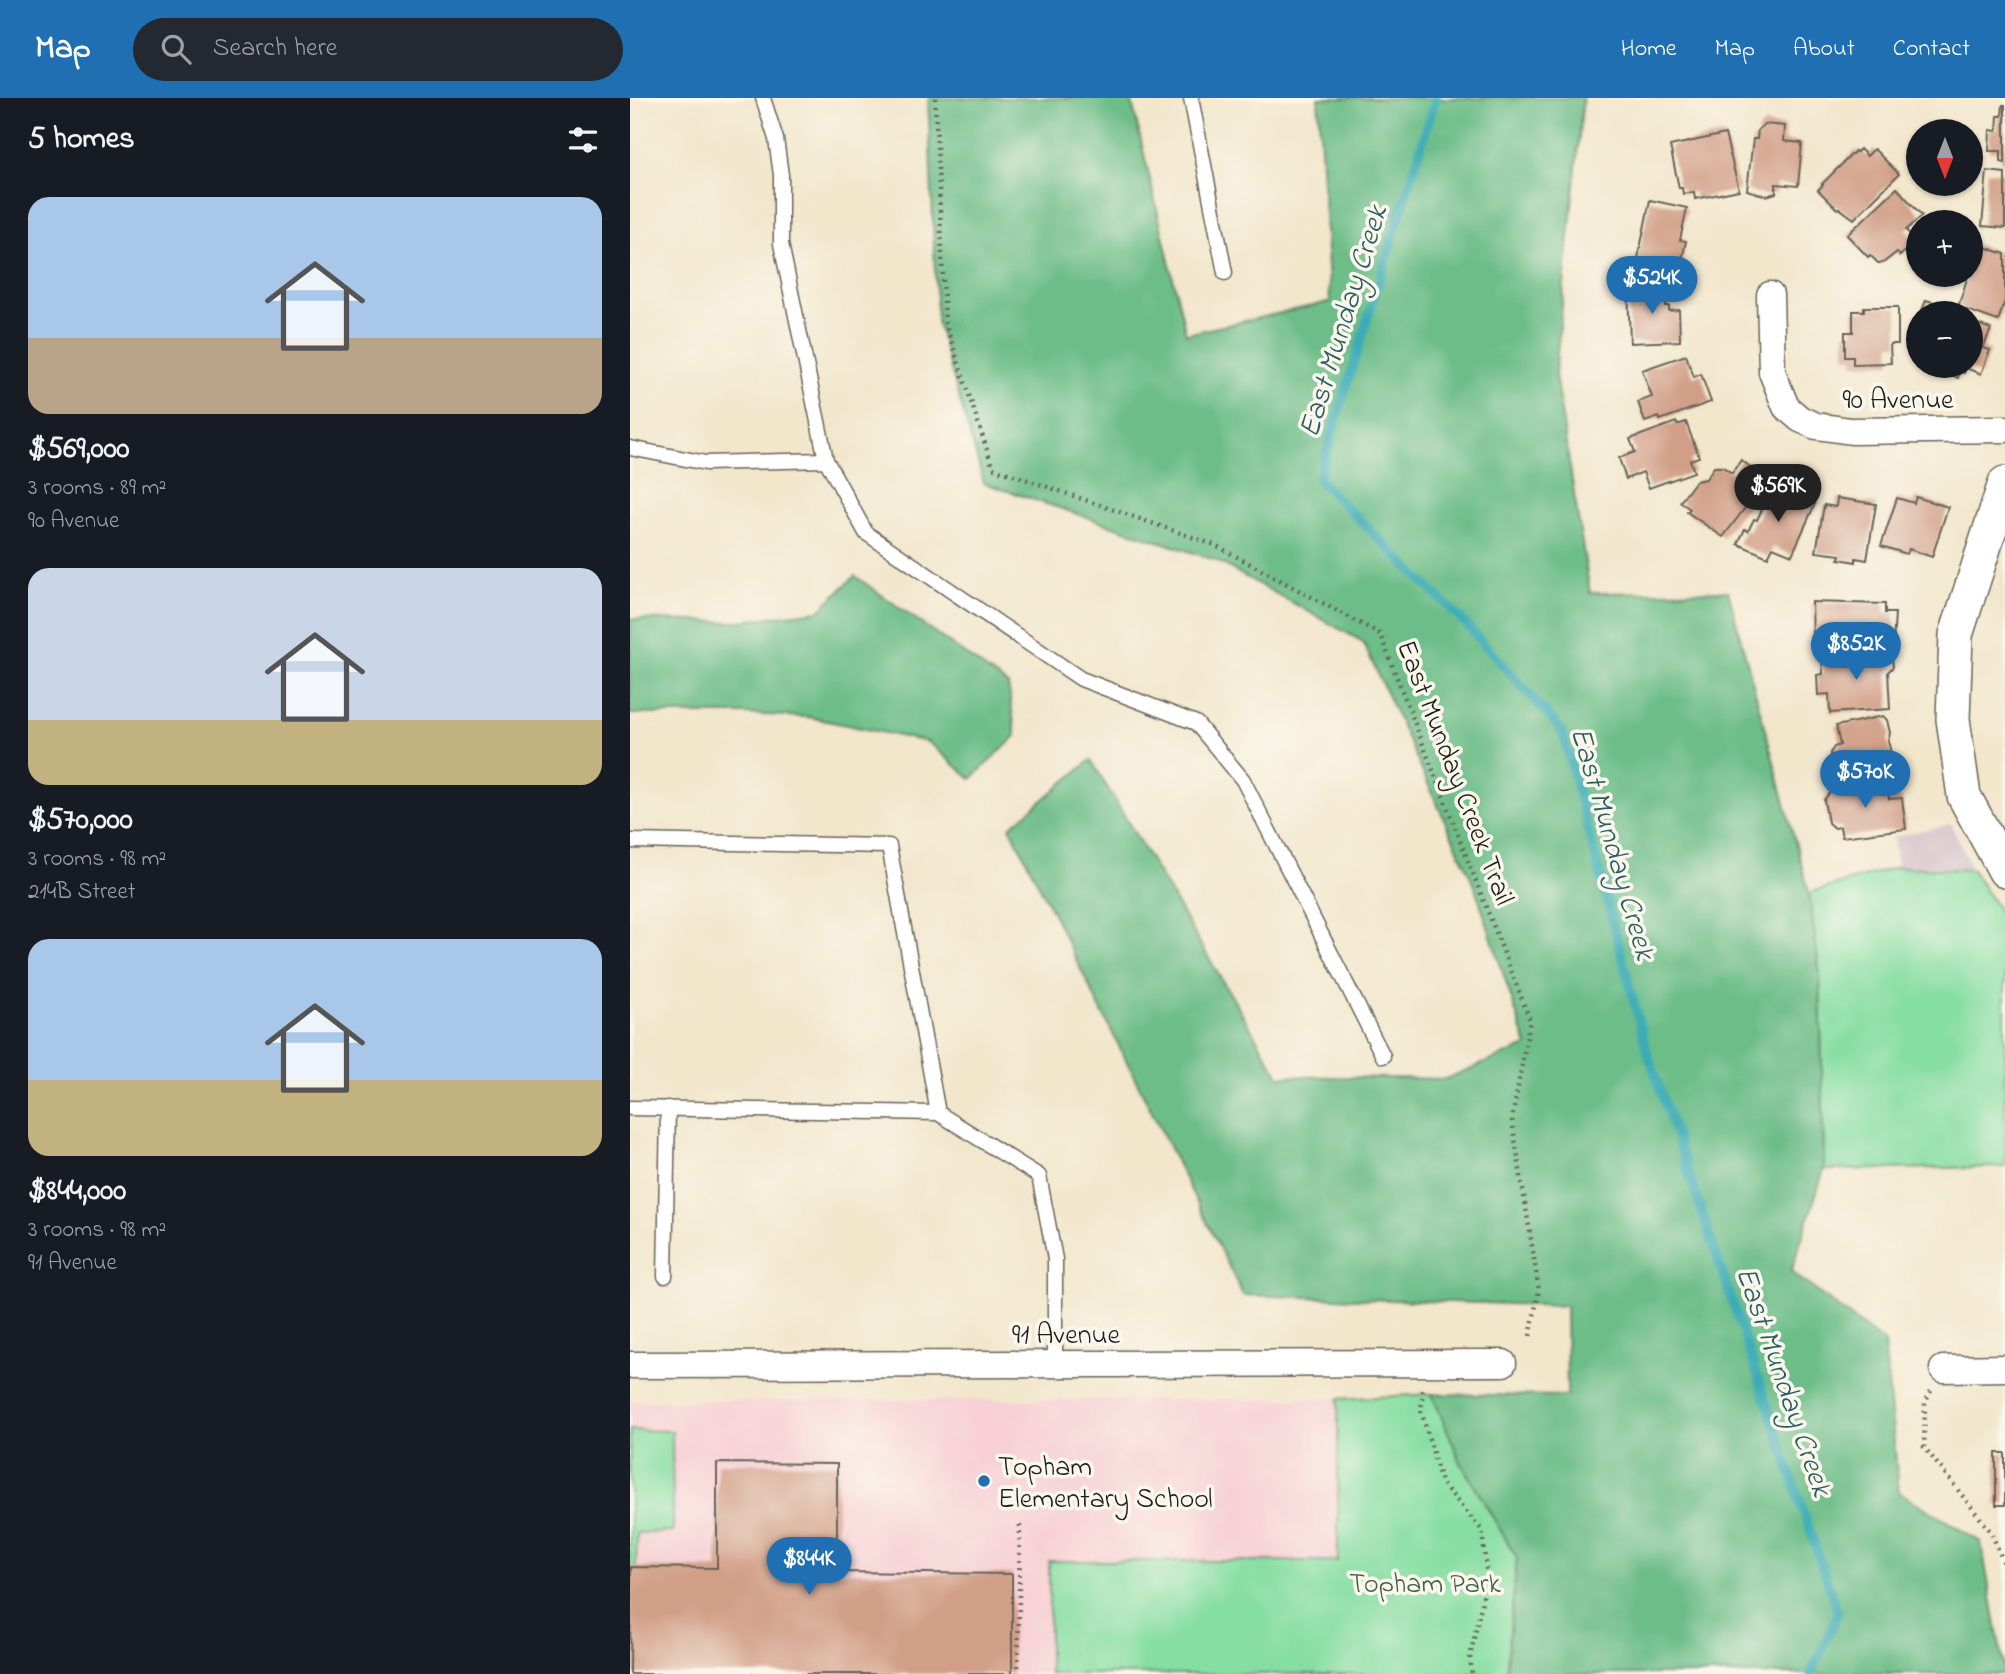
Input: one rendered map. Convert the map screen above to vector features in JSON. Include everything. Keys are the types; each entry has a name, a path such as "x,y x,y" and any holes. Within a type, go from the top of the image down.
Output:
{"street":[{"name":"90 Avenue","path":"1770,295 1772,372 1786,407 1800,419 1816,426 1842,430 2005,429"},
{"path":"2005,483 1956,635 1952,719 1964,796 2005,871"},
{"name":"91 Avenue","path":"630,1365 1503,1363"},
{"path":"1942,1368 2005,1368"}],"lane":[{"path":"763,98 776,139 781,175 781,244 826,460 866,533 1081,679 1196,723 1242,780 1383,1056"},
{"path":"1191,98 1225,274"},
{"path":"630,448 706,463 826,460"},
{"path":"630,841 889,846 938,1113"},
{"path":"630,1108 938,1113 1039,1176 1055,1259 1055,1364"},
{"path":"665,1276 668,1108"}],"path":[{"name":"East Munday Creek Trail","path":"935,98 945,322 993,468 1215,545 1380,634 1530,1020 1512,1120 1539,1290 1530,1336"},
{"path":"1426,1364 1422,1410 1441,1482 1482,1530 1487,1578 1470,1657 1472,1674"},
{"path":"1942,1368 1925,1403 1924,1447 1991,1532 2005,1566"},
{"path":"1018,1674 1020,1522"}],"shaded area":[{"path":"1951,824 1972,870 1897,867 1893,837"},
{"name":"Topham Elementary School","path":"1338,1399 1339,1561 1049,1561 1049,1674 630,1674 630,1401"}],"green space":[{"path":"928,98 1131,98 1186,334 1330,302 1318,98 1583,98 1555,374 1590,593 1728,591 1809,893 1820,976 1824,1170 1791,1272 1884,1342 1899,1492 1981,1542 2005,1674 1506,1674 1517,1558 1462,1465 1432,1394 1567,1396 1566,1306 1243,1295 1010,827 1091,760 1279,1076 1445,1079 1527,1046 1474,884 1363,642 1215,560 984,483 937,322"},
{"path":"855,576 1008,685 1016,736 971,779 928,742 808,717 630,714 630,619 731,622 818,611"},
{"path":"1897,867 1972,870 2005,920 2005,1167 1824,1170 1820,976 1809,893"},
{"name":"Topham Park","path":"1432,1394 1462,1465 1517,1558 1506,1674 1049,1674 1049,1561 1338,1561 1338,1399"},
{"path":"630,1430 672,1431 673,1532 637,1533 636,1565 630,1578"}],"building":[{"path":"2003,105 2005,163 2001,162 2001,151 1989,151 1990,130 1997,131 1998,116 2002,116"},
{"path":"1764,124 1785,126 1784,141 1802,143 1798,186 1776,184 1776,193 1766,196 1747,190 1753,139 1757,139 1758,130"},
{"path":"1725,134 1739,190 1695,199 1694,192 1683,194 1682,188 1679,188 1670,146"},
{"path":"1860,149 1867,156 1874,149 1899,174 1854,219 1837,209 1818,190"},
{"path":"1987,171 2005,173 2005,228 1983,226"},
{"path":"1897,188 1917,210 1906,210 1906,250 1900,256 1897,252 1883,263 1878,263 1870,255 1868,257 1847,235"},
{"path":"1650,200 1687,208 1680,240 1686,241 1680,270 1637,263"},
{"path":"1983,246 2005,254 2005,301 1998,321 1983,316 1983,301 1960,301 1964,287 1983,287"},
{"path":"1665,285 1666,306 1669,306 1669,311 1679,310 1680,341 1630,343 1628,286"},
{"path":"1864,307 1898,307 1898,344 1890,344 1891,363 1853,364 1853,357 1845,357 1845,332 1853,332 1853,311 1864,311"},
{"path":"1983,326 1991,329 1983,348"},
{"path":"1983,348 1990,350 1983,369"},
{"path":"1686,355 1694,377 1701,374 1711,402 1660,420 1659,417 1645,422 1638,402 1652,397 1642,370"},
{"path":"1676,422 1677,425 1686,422 1699,457 1690,460 1694,472 1649,488 1643,472 1626,479 1619,458 1635,452 1630,439"},
{"path":"1741,460 1767,479 1723,537 1687,512 1690,509 1680,502 1696,481 1706,479 1714,467 1723,467 1732,473"},
{"path":"1773,486 1815,504 1792,555 1773,547 1768,557 1738,544 1745,529 1748,531 1754,519 1757,520"},
{"path":"1916,497 1948,507 1932,557 1909,549 1907,554 1881,546 1897,498 1914,503"},
{"path":"1837,498 1876,504 1867,560 1856,558 1856,562 1839,559 1840,555 1816,552 1824,505 1836,507"},
{"path":"1812,602 1885,604 1885,613 1895,613 1893,646 1827,644 1827,640 1813,640"},
{"path":"1881,652 1892,658 1893,667 1888,672 1890,709 1830,713 1829,694 1818,695 1817,675 1823,674 1822,659 1827,659 1827,656"},
{"path":"1883,716 1887,720 1890,733 1888,740 1895,771 1837,784 1830,753 1834,747 1840,745 1836,726"},
{"path":"1887,781 1889,799 1902,798 1906,829 1842,837 1840,827 1835,828 1828,823 1824,800 1830,792"},
{"path":"1996,1453 2005,1453 2005,1505 1996,1505"},
{"path":"717,1463 837,1464 837,1572 1012,1574 1012,1674 630,1674 631,1567 717,1568"}],"waterway":[{"name":"East Munday Creek","path":"1436,98 1318,479 1464,622 1562,731 1647,1051 1838,1613 1811,1674"}],"place":[{"name":"Topham Elementary School","path":"984,1481"}]}
